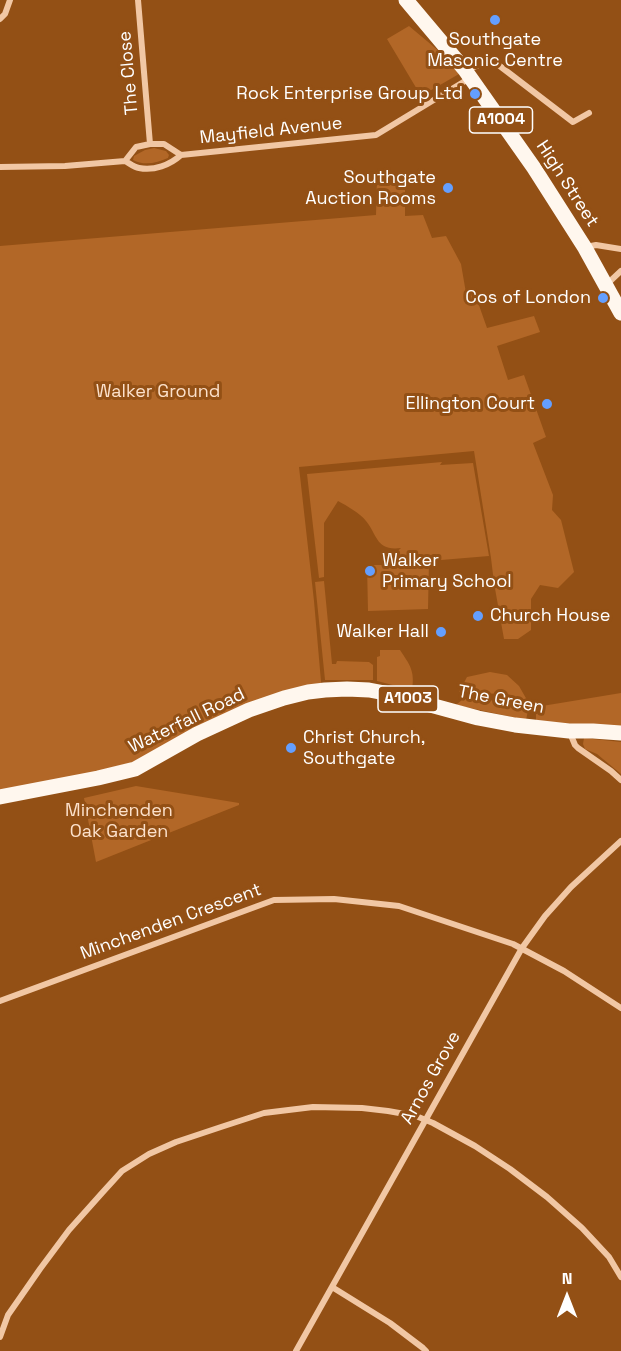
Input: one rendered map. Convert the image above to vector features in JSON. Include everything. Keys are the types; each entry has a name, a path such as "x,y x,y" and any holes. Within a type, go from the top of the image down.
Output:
{"main road":[{"name":"High Street","path":"406,0 468,74 534,168 585,248"},
{"name":"A1004","path":"585,248 621,313"},
{"name":"The Green","path":"284,698 325,690 369,690 502,723 621,734"},
{"name":"Waterfall Road","path":"0,797 135,769 206,729 284,698"}],"street":[{"path":"0,19 5,14 10,0"},
{"name":"The Close","path":"138,0 150,144"},
{"path":"468,74 492,60 573,122 589,113"},
{"name":"Mayfield Avenue","path":"150,144 164,144 181,155 376,135 468,74"},
{"path":"125,161 136,147 150,144"},
{"path":"0,168 125,161 138,168 157,168 173,162 181,155"},
{"path":"585,248 596,245 621,249"},
{"path":"606,285 621,271"},
{"path":"569,731 578,748 621,780"},
{"name":"Arnos Grove","path":"296,1351 522,948 545,916 565,894 621,841"},
{"name":"Minchenden Crescent","path":"0,1001 274,900 334,899 399,906 513,944 564,971 621,1008"},
{"path":"0,1337 8,1315 69,1230 122,1171 148,1154 176,1142 264,1113 312,1107 362,1108 425,1119 475,1146 510,1168 582,1228 609,1257 621,1278"},
{"path":"332,1287 399,1330 426,1351"},
{"path":"0,1310 8,1315"}],"green space":[{"path":"409,26 446,57 459,74 421,96 387,39"},
{"path":"154,148 166,151 168,158 150,163 133,160 134,156"},
{"name":"Walker Ground","path":"377,177 405,181 405,216 423,215 432,238 446,236 461,264 466,293 475,294 487,328 534,316 540,332 497,346 508,380 524,375 546,437 533,443 553,495 552,510 561,520 574,572 558,588 540,585 531,599 531,630 518,639 504,639 474,451 299,467 322,693 285,702 164,754 0,797 0,246 376,215"},
{"path":"442,462 440,465 473,463 489,556 429,561 428,609 368,611 367,565 383,565 401,548 382,545 363,518 338,501 324,523 324,577 319,578 307,474"},
{"path":"324,581 332,664 336,664 337,661 369,662 373,665 373,680 325,680 315,582"},
{"path":"380,650 400,650 411,668 412,690 377,681 377,657 380,656"},
{"path":"490,672 507,675 519,686 527,700 501,694 459,692 467,677"},
{"path":"621,693 621,728 536,721 536,707"},
{"path":"463,699 502,701 529,706 526,720 456,705"},
{"path":"584,738 621,742 621,774 597,754 585,749"},
{"name":"Minchenden Oak Garden","path":"136,786 239,803 239,805 96,862 84,798"}],"place":[{"name":"Southgate Masonic Centre","path":"495,20"},
{"name":"Rock Enterprise Group Ltd","path":"475,94"},
{"name":"Southgate Auction Rooms","path":"448,188"},
{"name":"Cos of London","path":"603,298"},
{"name":"Ellington Court","path":"547,404"},
{"name":"Walker Primary School","path":"370,571"},
{"name":"Church House","path":"478,616"},
{"name":"Walker Hall","path":"441,632"},
{"name":"Christ Church, Southgate","path":"291,748"}]}
